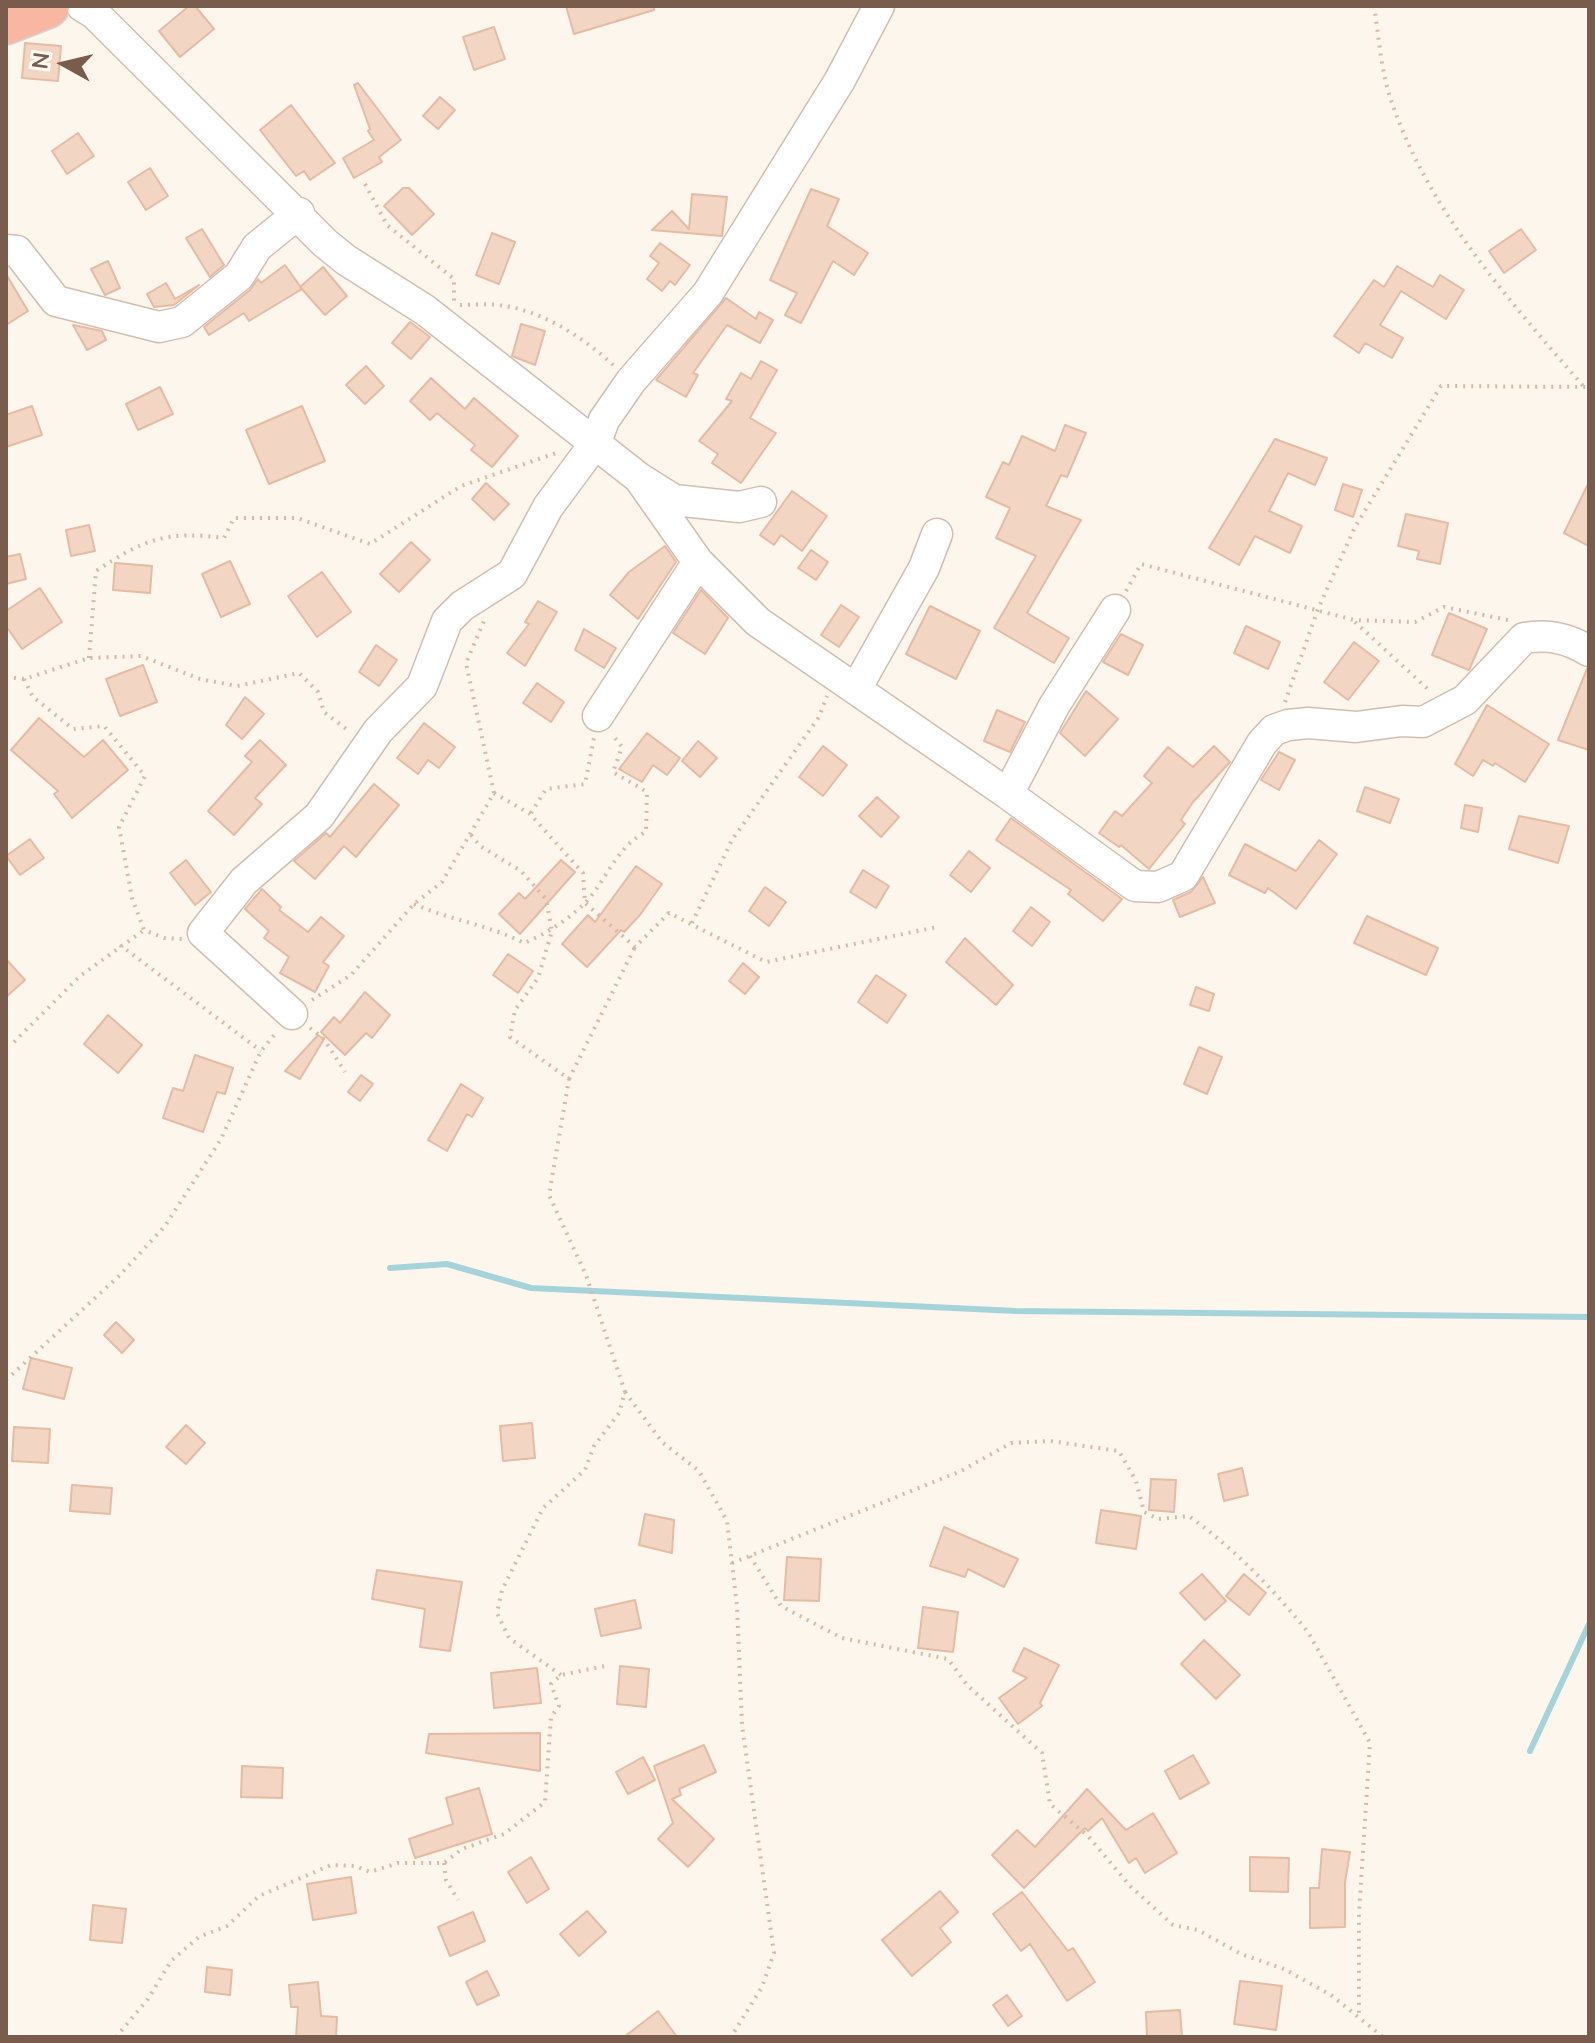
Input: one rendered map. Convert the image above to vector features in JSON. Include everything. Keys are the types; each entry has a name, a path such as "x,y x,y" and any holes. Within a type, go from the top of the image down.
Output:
{"highway":[{"path":"6,22 47,6"}],"street":[{"path":"82,6 95,14 346,260 425,310 639,478 674,500 739,507 761,502"},
{"path":"292,1014 203,933 244,881 319,816 387,720 422,686 447,621 462,606 512,574 548,507 596,442 604,420 631,381 708,293 840,80 879,6"},
{"path":"6,250 17,251 56,301 159,327 182,322 239,276 257,247 299,213"},
{"path":"639,478 698,562 758,622 1008,794 1124,881 1135,886 1158,887 1183,876 1192,866 1203,841 1262,743 1274,730 1308,723 1356,727 1402,721 1423,722 1450,710 1474,691 1524,638 1540,636 1571,640 1589,651"},
{"path":"856,689 924,568 937,534"},
{"path":"598,716 698,562"},
{"path":"1008,794 1054,706 1115,610"}],"path":[{"path":"1374,6 1391,102 1425,174 1475,260 1586,387"},
{"path":"365,184 387,225 454,279 454,305 506,306 558,325 599,351 631,381"},
{"path":"1274,730 1318,609 1355,527 1441,386 1586,387"},
{"path":"89,658 96,571 140,542 193,534 224,538 234,518 297,518 370,544 461,486 514,465 596,442"},
{"path":"1115,610 1141,564 1354,620 1415,622 1444,607 1495,616 1540,636"},
{"path":"512,574 485,620 466,663 494,793 530,814 583,873 585,903 635,947"},
{"path":"1354,620 1450,710"},
{"path":"6,677 24,679 89,658 141,656 200,679 237,686 299,673 318,692 324,712 368,746"},
{"path":"692,923 732,840 819,717 829,687 827,671"},
{"path":"24,679 33,697 73,729 104,726 145,776 119,827 132,898 144,930"},
{"path":"530,814 546,789 585,784 598,716"},
{"path":"569,1079 510,1037 515,1010 538,978 552,931 585,903 623,850 646,832 647,792 613,772 622,747 598,716"},
{"path":"6,1380 119,1276 165,1226 221,1139 261,1051 292,1014 351,975 414,904 442,882 471,835 481,810 494,793"},
{"path":"471,835 480,846 521,871 546,899 552,931"},
{"path":"414,904 447,919 502,931 524,943 552,931"},
{"path":"731,2037 762,1987 774,1953 742,1725 727,1521 699,1471 662,1442 625,1392 586,1275 549,1195 569,1079 635,947 669,913 766,962 937,927"},
{"path":"14,1042 80,976 144,930 179,939 203,933"},
{"path":"120,945 261,1051"},
{"path":"292,1014 324,1039 345,1072"},
{"path":"561,1675 509,1638 497,1613 502,1590 543,1508 585,1470 594,1446 619,1413 625,1392"},
{"path":"732,1563 961,1471 1011,1443 1050,1441 1119,1451 1136,1481 1144,1512 1158,1519 1189,1516 1239,1553 1296,1617 1308,1632 1370,1743 1359,1913 1359,2017"},
{"path":"750,1556 781,1606 842,1638 948,1659 967,1685 1042,1753 1050,1804 1088,1836 1131,1887 1173,1925 1198,1930 1241,1954 1284,1969 1331,1995 1383,2037"},
{"path":"116,2037 148,1999 171,1961 199,1937 227,1926 259,1896 331,1865 355,1866 370,1872 398,1863 444,1863 462,1849 504,1834 545,1802 551,1717 559,1706 551,1684 561,1675 605,1666"},
{"path":"444,1863 446,1880 458,1900"}],"building":[{"path":"189,6 195,6 214,29 180,57 159,31"},
{"path":"566,6 653,6 654,10 574,34"},
{"path":"494,27 505,59 474,70 463,37"},
{"path":"25,43 61,46 58,81 22,78"},
{"path":"358,83 401,140 379,157 382,162 354,178 343,158 374,140 368,131 370,129 354,85"},
{"path":"440,97 455,110 438,129 423,116"},
{"path":"291,105 335,163 310,180 304,171 296,176 260,130"},
{"path":"78,133 94,156 67,174 52,151"},
{"path":"150,168 168,196 146,210 128,182"},
{"path":"403,188 409,188 434,214 412,235 384,206"},
{"path":"811,189 839,199 827,226 868,253 854,275 833,261 801,323 785,315 797,293 770,280"},
{"path":"692,194 727,197 722,236 652,230 672,211 689,229"},
{"path":"202,229 224,265 210,277 186,238"},
{"path":"1521,229 1536,250 1504,273 1489,251"},
{"path":"492,233 515,242 499,284 476,275"},
{"path":"660,243 690,265 675,285 670,281 662,291 647,279 659,263 650,256"},
{"path":"108,261 120,288 105,295 91,269"},
{"path":"285,265 302,289 249,321 244,313 209,335 204,327 250,290 258,279 261,283"},
{"path":"1397,266 1433,287 1440,275 1464,290 1446,319 1401,291 1380,325 1403,338 1392,358 1365,343 1359,353 1334,336 1374,280 1384,287"},
{"path":"323,267 347,296 325,315 300,287"},
{"path":"6,274 28,311 6,325"},
{"path":"166,283 175,299 199,285 174,305 154,307 147,294"},
{"path":"726,298 756,319 759,312 773,320 760,343 727,325 693,373 698,375 686,397 656,380"},
{"path":"410,322 430,337 411,359 392,343"},
{"path":"521,324 545,331 535,365 512,356"},
{"path":"73,325 102,331 106,340 87,350"},
{"path":"761,361 777,370 750,418 776,433 741,483 712,463 718,454 699,441 732,401 726,399 741,373 751,379"},
{"path":"366,366 384,386 365,404 346,385"},
{"path":"431,378 465,409 474,398 518,436 492,467 471,450 475,445 437,413 430,420 410,401"},
{"path":"160,387 173,414 138,430 126,404"},
{"path":"32,406 42,435 6,447 6,415"},
{"path":"302,406 325,461 269,484 246,430"},
{"path":"1065,425 1086,433 1067,477 1061,475 1046,506 1081,520 1027,613 1069,638 1054,663 994,628 1036,556 996,538 1010,508 986,497 1003,462 1009,465 1022,436 1055,451"},
{"path":"1275,439 1327,458 1315,485 1288,473 1269,511 1302,526 1290,553 1255,536 1239,565 1209,548"},
{"path":"1589,482 1589,546 1564,533"},
{"path":"486,483 509,504 494,520 472,499"},
{"path":"1343,484 1362,490 1353,517 1335,510"},
{"path":"792,491 827,516 802,551 781,535 774,545 760,535"},
{"path":"1406,514 1448,523 1440,564 1417,559 1419,551 1398,546"},
{"path":"89,525 95,551 71,556 66,530"},
{"path":"411,542 430,560 399,592 380,574"},
{"path":"665,546 676,562 638,619 610,595 629,572"},
{"path":"811,550 828,562 816,580 798,568"},
{"path":"20,554 26,579 6,584 6,557"},
{"path":"230,561 250,604 221,617 202,574"},
{"path":"115,563 152,566 150,593 113,590"},
{"path":"322,572 351,612 317,637 288,596"},
{"path":"40,588 62,622 22,649 6,626 6,611"},
{"path":"701,590 728,618 705,654 673,633"},
{"path":"538,601 557,612 525,666 507,653 529,624 525,622"},
{"path":"841,605 859,617 839,647 821,635"},
{"path":"930,606 980,631 956,679 906,654"},
{"path":"1449,613 1487,629 1469,670 1432,655"},
{"path":"1246,626 1280,642 1268,669 1234,653"},
{"path":"584,629 616,648 604,668 575,650"},
{"path":"1121,634 1143,645 1128,675 1103,662"},
{"path":"1354,642 1379,661 1348,700 1324,682"},
{"path":"376,645 397,660 379,686 359,672"},
{"path":"143,665 157,702 120,716 106,679"},
{"path":"1589,669 1589,750 1558,740"},
{"path":"537,683 564,702 551,722 523,703"},
{"path":"1086,691 1118,719 1085,756 1060,733"},
{"path":"245,697 264,714 242,739 226,725"},
{"path":"1487,705 1549,744 1525,782 1495,763 1493,766 1483,760 1473,776 1455,764"},
{"path":"997,710 1025,722 1010,752 984,741"},
{"path":"39,718 84,757 103,740 128,770 72,818 54,794 58,791 11,750"},
{"path":"424,723 455,747 439,768 428,760 418,774 397,758"},
{"path":"647,733 680,758 667,775 653,765 642,782 619,769"},
{"path":"260,740 286,765 255,798 262,804 234,835 208,811 252,762 245,756"},
{"path":"698,741 717,758 700,777 682,761"},
{"path":"823,746 847,765 823,796 799,777"},
{"path":"1214,746 1230,762 1193,802 1181,820 1185,824 1149,869 1121,845 1119,847 1099,833 1115,811 1122,816 1152,783 1144,776 1168,747 1193,767"},
{"path":"1279,752 1295,760 1279,790 1261,780"},
{"path":"374,784 399,805 356,857 344,846 315,879 294,861 326,833 330,837"},
{"path":"1365,787 1399,799 1390,823 1357,811"},
{"path":"877,797 899,817 881,837 859,816"},
{"path":"1465,805 1482,808 1478,832 1461,828"},
{"path":"1519,816 1569,826 1558,863 1509,849"},
{"path":"1011,818 1122,899 1103,921 1068,894 1071,890 996,840"},
{"path":"30,839 44,858 20,875 6,856"},
{"path":"1319,840 1337,854 1296,909 1268,888 1265,893 1229,875 1245,844 1296,871"},
{"path":"969,851 990,868 971,892 950,875"},
{"path":"186,860 211,892 195,905 170,873"},
{"path":"561,860 575,872 520,934 499,914 519,893 525,899"},
{"path":"636,866 662,884 640,915 624,932 621,930 587,967 562,944 588,915 595,922"},
{"path":"863,870 889,886 876,908 850,892"},
{"path":"1203,877 1215,903 1180,917 1173,900 1191,892"},
{"path":"765,887 786,902 769,926 749,911"},
{"path":"262,889 281,907 279,910 308,932 321,917 344,936 323,962 329,966 315,992 280,973 289,957 264,938 269,931 245,909"},
{"path":"1031,907 1050,922 1032,946 1013,931"},
{"path":"1367,916 1438,948 1426,975 1354,943"},
{"path":"965,938 1013,985 996,1005 946,962"},
{"path":"508,954 533,971 518,993 493,975"},
{"path":"6,959 25,980 6,997"},
{"path":"743,963 759,977 745,994 729,981"},
{"path":"876,975 906,995 887,1023 858,1002"},
{"path":"1196,987 1214,994 1209,1011 1190,1005"},
{"path":"365,992 390,1015 372,1038 366,1033 345,1055 321,1032 334,1017 340,1023"},
{"path":"108,1015 142,1045 118,1073 84,1044"},
{"path":"318,1035 324,1039 300,1079 285,1071"},
{"path":"1199,1047 1222,1057 1207,1094 1184,1084"},
{"path":"195,1055 233,1068 225,1094 217,1092 203,1132 163,1118 173,1088 183,1091"},
{"path":"361,1075 373,1084 360,1101 348,1092"},
{"path":"461,1084 483,1098 472,1117 467,1114 447,1151 428,1140"},
{"path":"116,1322 134,1340 122,1353 104,1335"},
{"path":"31,1358 72,1368 64,1399 23,1389"},
{"path":"532,1423 535,1458 503,1461 500,1426"},
{"path":"186,1425 205,1443 186,1464 166,1447"},
{"path":"14,1427 50,1429 48,1463 12,1461"},
{"path":"1242,1468 1248,1495 1224,1501 1218,1474"},
{"path":"1151,1479 1176,1480 1174,1512 1149,1510"},
{"path":"72,1485 112,1488 110,1514 70,1511"},
{"path":"1101,1510 1141,1516 1136,1549 1096,1543"},
{"path":"645,1514 674,1520 672,1553 639,1545"},
{"path":"944,1527 1018,1559 1004,1587 968,1569 965,1577 930,1566"},
{"path":"787,1557 821,1559 819,1601 784,1600"},
{"path":"377,1570 462,1582 450,1651 420,1647 425,1609 372,1599"},
{"path":"1202,1574 1226,1601 1205,1620 1180,1593"},
{"path":"1244,1574 1266,1593 1249,1615 1226,1596"},
{"path":"635,1600 641,1628 601,1636 595,1609"},
{"path":"923,1607 958,1612 953,1652 918,1648"},
{"path":"1204,1640 1240,1675 1216,1699 1181,1664"},
{"path":"1024,1648 1059,1665 1040,1703 1042,1706 1018,1724 999,1698 1027,1678 1013,1671"},
{"path":"620,1666 649,1669 646,1707 617,1704"},
{"path":"537,1668 541,1703 494,1708 491,1673"},
{"path":"540,1733 540,1771 426,1753 429,1734"},
{"path":"704,1745 716,1772 679,1789 681,1795 672,1799 714,1839 688,1867 658,1839 673,1823 654,1766"},
{"path":"1193,1755 1209,1783 1180,1799 1165,1771"},
{"path":"643,1757 655,1780 628,1794 616,1772"},
{"path":"242,1766 283,1768 282,1798 241,1797"},
{"path":"479,1788 492,1834 415,1858 409,1839 453,1824 446,1798"},
{"path":"1087,1789 1126,1830 1153,1813 1177,1853 1145,1873 1136,1858 1129,1863 1102,1818 1088,1831 1085,1828 1024,1888 992,1855 1017,1830 1035,1847"},
{"path":"1322,1849 1350,1852 1345,1882 1345,1927 1310,1928 1310,1888 1319,1888"},
{"path":"531,1857 549,1889 527,1903 508,1872"},
{"path":"1250,1857 1289,1858 1288,1892 1250,1891"},
{"path":"351,1877 356,1913 313,1920 307,1884"},
{"path":"940,1891 958,1912 940,1928 951,1942 912,1976 882,1940"},
{"path":"1022,1892 1068,1951 1073,1948 1095,1982 1067,2001 1030,1944 1021,1951 993,1914"},
{"path":"93,1905 126,1909 122,1943 90,1940"},
{"path":"587,1911 606,1932 579,1956 560,1934"},
{"path":"473,1912 485,1941 450,1956 438,1927"},
{"path":"207,1967 232,1970 230,1995 205,1992"},
{"path":"487,1971 499,1995 477,2005 466,1982"},
{"path":"1240,1981 1282,1986 1276,2030 1234,2024"},
{"path":"318,1982 321,2016 337,2017 336,2037 296,2037 298,2007 291,2007 289,1985"},
{"path":"1007,1995 1022,2016 1008,2026 993,2005"},
{"path":"1180,2010 1182,2037 1147,2037 1146,2012"},
{"path":"658,2011 677,2037 624,2037"}],"waterway":[{"path":"390,1268 447,1264 531,1288 1016,1311 1589,1317"},
{"path":"1530,1751 1589,1624"}]}
